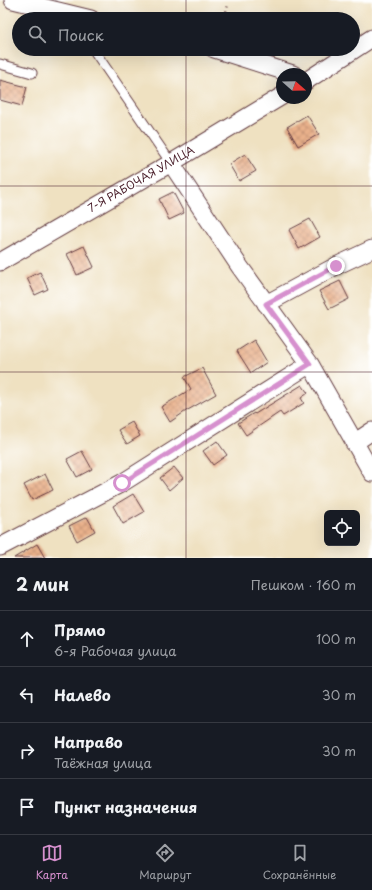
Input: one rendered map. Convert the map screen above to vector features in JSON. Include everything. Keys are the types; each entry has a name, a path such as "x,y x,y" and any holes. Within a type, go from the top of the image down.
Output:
{"street":[{"path":"13,0 51,12"},
{"path":"360,46 372,38"},
{"path":"236,56 276,69"},
{"path":"312,77 344,56"},
{"name":"7-Я РАБОЧАЯ УЛИЦА","path":"0,262 276,100"},
{"path":"171,162 240,267 310,364 372,473"},
{"path":"266,304 336,266 372,249"},
{"path":"0,547 122,483 310,364"},
{"path":"354,443 372,431"}],"lane":[{"path":"98,56 171,162"},
{"path":"0,64 32,73"}],"path":[{"path":"226,12 228,5"}],"building":[{"path":"0,80 27,87 22,106 0,100"},
{"path":"307,115 319,134 298,146 287,127"},
{"path":"245,154 256,171 239,181 229,164"},
{"path":"173,192 184,213 169,220 159,199"},
{"path":"310,219 320,237 299,249 289,230"},
{"path":"84,246 94,267 77,275 67,254"},
{"path":"40,272 48,289 35,295 27,278"},
{"path":"340,281 349,299 329,309 319,291"},
{"path":"254,340 267,362 251,373 237,351"},
{"path":"202,368 216,394 170,422 161,407 191,389 184,377"},
{"path":"302,385 308,393 301,398 304,403 283,416 280,412 246,435 238,423"},
{"path":"132,422 140,436 127,444 118,430"},
{"path":"217,441 227,455 213,465 203,451"},
{"path":"82,451 92,469 77,477 67,459"},
{"path":"174,467 183,478 169,490 160,478"},
{"path":"45,474 53,490 32,500 24,485"},
{"path":"133,494 144,512 123,524 113,506"},
{"path":"87,517 95,531 77,541 69,526"},
{"path":"37,544 45,558 14,558"}],"route":[{"path":"122,483 310,364 266,304 336,266"}]}
